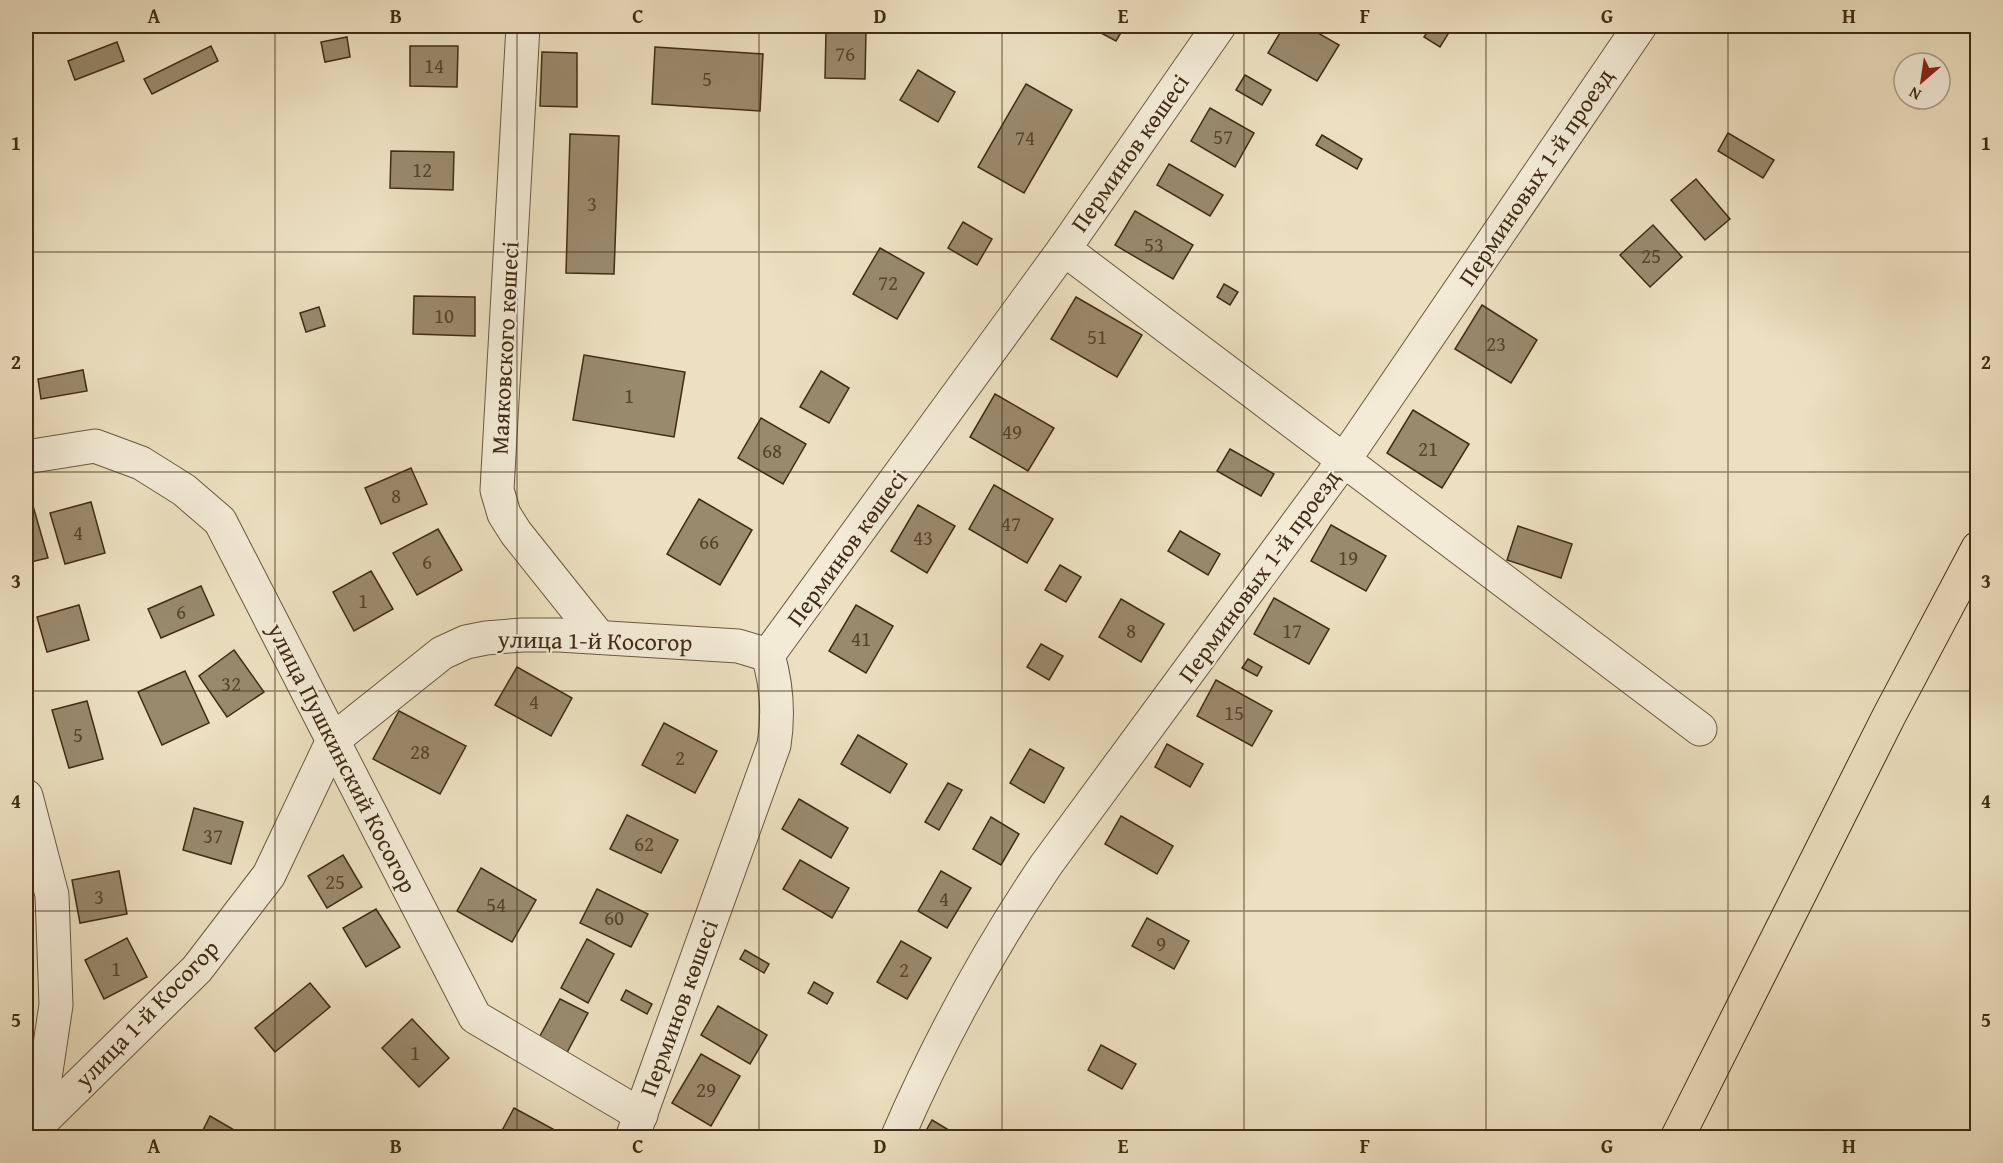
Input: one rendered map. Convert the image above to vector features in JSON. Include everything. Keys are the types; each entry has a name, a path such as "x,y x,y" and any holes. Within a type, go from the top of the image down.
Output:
{"highway":[{"path":"1677,1137 1889,716 1977,548"}],"street":[{"name":"Маяковского көшесі","path":"523,26 497,490 504,514 516,533 599,637"},
{"name":"Перминов көшесі","path":"636,1126 774,745 778,720 777,693 768,655 1064,249 1219,26"},
{"name":"Перминовых 1-й проезд","path":"897,1137 967,994 1013,914 1052,857 1344,460 1640,26"},
{"path":"1064,249 1700,729"},
{"name":"улица Пушкинский Косогор","path":"26,458 94,446 141,463 184,490 220,521 475,1017 636,1126"},
{"name":"улица 1-й Косогор","path":"33,1130 198,969 269,875 333,740 442,653 466,642 522,635 599,637 738,646 768,655"},
{"path":"26,796 52,895 56,1005 33,1130"}],"building":[{"path":"1088,26 1125,26 1116,41"},
{"path":"1284,26 1306,26 1339,45 1317,81 1268,53"},
{"path":"1431,26 1453,26 1440,47 1424,37"},
{"path":"826,30 866,30 865,79 825,78"},
{"path":"347,37 350,57 325,62 321,42"},
{"path":"117,42 124,61 75,80 68,61"},
{"path":"211,46 218,61 152,94 144,79"},
{"path":"410,46 458,46 457,87 410,86"},
{"path":"655,47 763,54 760,111 652,104"},
{"path":"542,52 577,53 577,107 540,106"},
{"path":"918,70 955,92 938,122 900,100"},
{"path":"1245,75 1271,90 1262,105 1236,90"},
{"path":"1026,84 1072,110 1024,193 978,167"},
{"path":"1210,108 1254,133 1235,167 1191,141"},
{"path":"1728,133 1774,160 1763,178 1718,151"},
{"path":"570,134 619,136 614,274 566,273"},
{"path":"1322,135 1362,159 1357,169 1316,145"},
{"path":"391,151 454,152 453,190 390,188"},
{"path":"1169,164 1223,195 1210,216 1157,185"},
{"path":"1696,179 1730,219 1705,240 1671,200"},
{"path":"1135,211 1193,245 1173,279 1115,245"},
{"path":"963,222 992,239 977,265 948,248"},
{"path":"1653,225 1682,257 1650,287 1620,255"},
{"path":"880,248 924,273 897,319 853,294"},
{"path":"1224,284 1238,292 1230,305 1217,297"},
{"path":"414,296 475,297 475,336 413,334"},
{"path":"1076,297 1142,335 1117,377 1051,339"},
{"path":"1482,305 1537,340 1511,383 1455,349"},
{"path":"319,307 325,326 306,332 300,313"},
{"path":"584,355 685,372 674,437 573,420"},
{"path":"83,370 87,391 41,399 38,379"},
{"path":"821,371 849,388 829,423 800,407"},
{"path":"995,394 1054,428 1028,471 970,437"},
{"path":"1413,410 1469,444 1442,488 1387,453"},
{"path":"761,418 806,444 783,484 738,458"},
{"path":"1230,449 1274,474 1261,496 1217,471"},
{"path":"411,468 427,504 381,524 365,488"},
{"path":"994,485 1053,519 1027,563 969,529"},
{"path":"699,499 752,530 720,585 667,554"},
{"path":"91,502 105,553 65,564 50,513"},
{"path":"918,505 955,526 927,573 891,551"},
{"path":"33,506 48,558 26,563 26,508"},
{"path":"1331,525 1386,556 1366,591 1311,561"},
{"path":"1518,526 1572,544 1561,578 1507,560"},
{"path":"438,529 462,570 417,595 393,553"},
{"path":"1180,531 1220,554 1208,575 1168,551"},
{"path":"1060,565 1081,577 1066,602 1045,590"},
{"path":"371,571 393,609 354,631 333,592"},
{"path":"201,586 214,615 161,638 148,609"},
{"path":"1274,598 1329,629 1309,664 1254,634"},
{"path":"1121,599 1164,624 1141,662 1099,637"},
{"path":"79,605 89,640 47,652 37,617"},
{"path":"856,605 893,626 866,673 829,651"},
{"path":"1041,644 1063,656 1049,680 1027,667"},
{"path":"234,650 264,692 227,717 199,676"},
{"path":"1248,659 1262,667 1257,676 1242,668"},
{"path":"517,667 572,698 551,736 495,705"},
{"path":"185,671 209,723 162,745 138,692"},
{"path":"1216,680 1272,711 1252,746 1197,716"},
{"path":"87,701 103,759 69,768 52,710"},
{"path":"399,711 466,746 440,794 373,759"},
{"path":"664,723 717,751 695,793 642,765"},
{"path":"858,735 907,764 890,793 841,764"},
{"path":"1167,744 1203,764 1190,787 1155,767"},
{"path":"1030,749 1064,768 1044,803 1010,783"},
{"path":"948,783 962,790 939,830 925,822"},
{"path":"799,799 848,828 831,858 782,829"},
{"path":"194,808 243,822 231,864 183,850"},
{"path":"627,815 678,840 661,873 610,849"},
{"path":"1121,816 1173,846 1157,874 1105,844"},
{"path":"991,817 1019,834 1001,865 973,849"},
{"path":"343,855 362,887 327,908 308,876"},
{"path":"800,860 849,888 832,918 783,889"},
{"path":"481,868 536,900 512,942 457,911"},
{"path":"119,871 127,914 80,923 72,880"},
{"path":"941,871 971,888 947,928 918,911"},
{"path":"597,889 648,914 631,947 580,923"},
{"path":"376,909 400,947 366,967 343,928"},
{"path":"1147,918 1189,941 1174,969 1132,946"},
{"path":"127,938 147,977 104,999 85,960"},
{"path":"587,939 614,954 588,1003 561,988"},
{"path":"901,941 931,958 907,999 877,982"},
{"path":"745,950 769,964 764,973 740,959"},
{"path":"814,982 833,993 827,1004 808,993"},
{"path":"310,983 330,1007 275,1052 255,1028"},
{"path":"626,990 652,1004 647,1014 621,1000"},
{"path":"560,999 588,1013 562,1062 534,1047"},
{"path":"718,1006 767,1035 750,1064 701,1035"},
{"path":"412,1019 449,1058 419,1087 382,1048"},
{"path":"1101,1045 1136,1064 1122,1089 1088,1070"},
{"path":"701,1054 740,1076 711,1126 672,1103"},
{"path":"514,1108 553,1129 549,1138 498,1138"},
{"path":"210,1116 248,1138 199,1138"},
{"path":"932,1120 962,1138 922,1138"}]}
